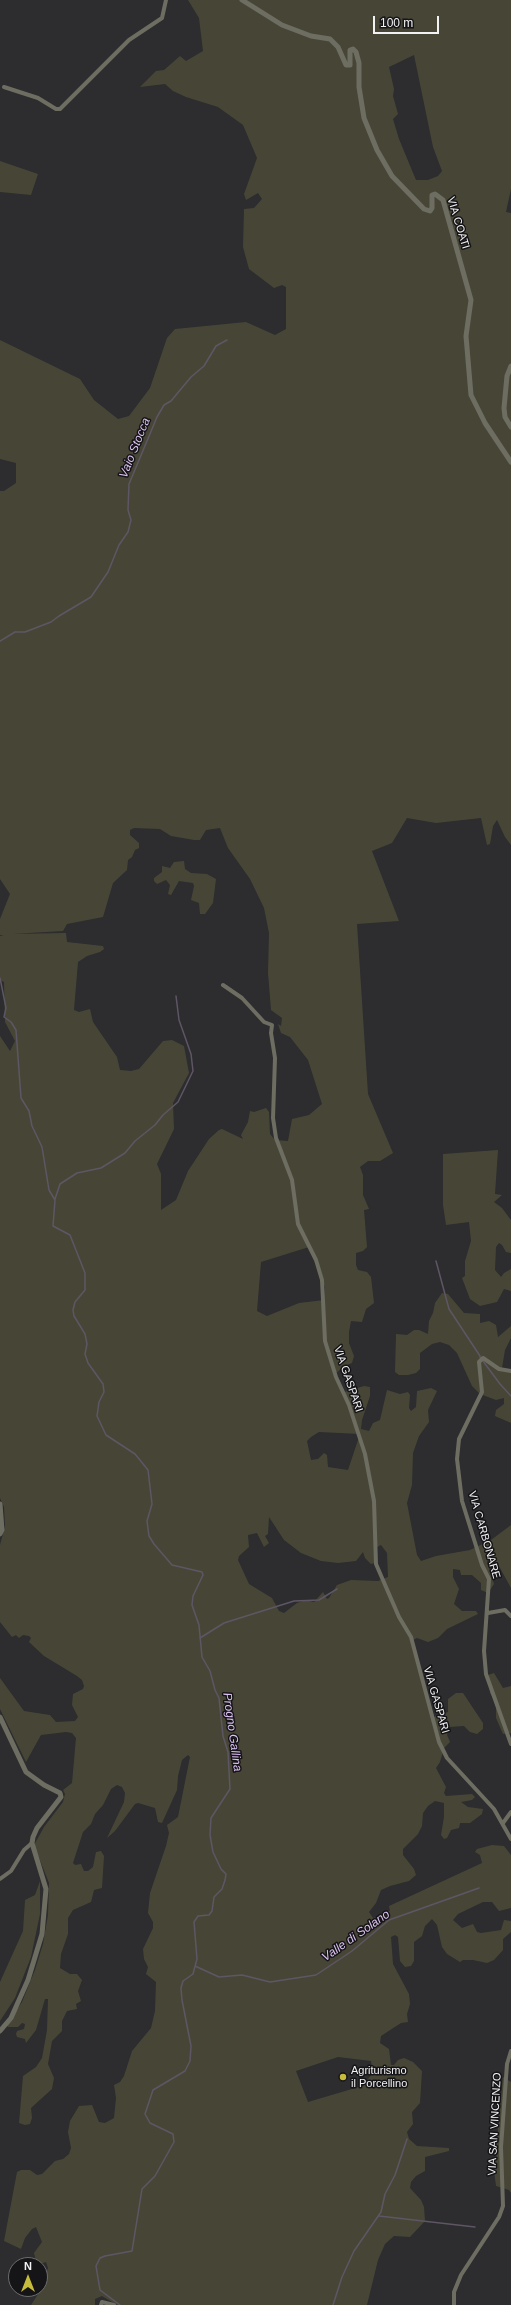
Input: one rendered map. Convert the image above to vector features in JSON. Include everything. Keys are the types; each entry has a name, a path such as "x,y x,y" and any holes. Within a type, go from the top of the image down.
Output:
{"street":[{"path":"4,86 38,98 56,109 60,109 129,40 162,18 165,12 166,0"},
{"name":"VIA COATI","path":"242,0 282,25 311,36 330,39 338,47 346,65 350,65 350,50 353,48 356,52 359,64 359,87 364,118 384,163 392,176 424,209 430,210 432,208 432,195 435,194 443,200 471,300 466,336 471,395 483,418 511,462"},
{"path":"511,366 507,376 504,408 505,417 511,427"},
{"name":"VIA GASPARI","path":"223,985 242,998 264,1022 272,1025 271,1034 275,1058 273,1118 276,1138 292,1180 298,1224 316,1260 322,1280 327,1349 336,1377 349,1405 364,1454 374,1502 374,1541 376,1564 399,1617 411,1637 439,1742 447,1758 494,1809 503,1823"},
{"name":"VIA CARBONARE","path":"511,1371 499,1370 483,1358 480,1362 482,1392 459,1439 457,1459 462,1501 482,1565 489,1579 488,1613 484,1651 486,1674 511,1744"},
{"path":"0,1504 2,1530 0,1534"},
{"path":"488,1613 505,1610 511,1616"},
{"path":"0,1717 26,1772 44,1785 60,1793 61,1797 37,1828 32,1843 24,1850 11,1871 0,1879"},
{"path":"511,1812 503,1823 511,1839"},
{"path":"0,2031 11,2018 28,1980 42,1934 46,1889 32,1843"},
{"name":"VIA SAN VINCENZO","path":"454,2305 454,2292 460,2275 499,2217 503,2206 501,2147 507,2064 511,2051"},
{"path":"101,2305 102,2302 114,2305"}],"shaded area":[{"path":"188,0 511,0 511,189 506,212 511,213 511,845 505,837 497,820 493,826 490,844 487,845 481,818 436,823 407,818 392,843 372,851 399,921 357,924 368,1094 393,1153 380,1161 368,1161 360,1167 363,1175 363,1195 369,1209 364,1210 367,1247 363,1251 356,1253 356,1265 358,1270 367,1272 371,1277 374,1303 366,1309 362,1322 351,1321 349,1343 354,1356 352,1363 344,1366 334,1375 344,1392 364,1386 370,1387 370,1396 362,1420 361,1429 369,1431 373,1423 380,1420 387,1390 400,1394 408,1392 410,1395 409,1408 411,1411 416,1407 417,1391 431,1388 437,1391 428,1410 429,1422 419,1436 413,1453 412,1485 407,1503 417,1555 421,1561 436,1556 470,1550 491,1540 511,1525 511,1588 500,1568 489,1554 487,1562 494,1584 488,1593 481,1590 481,1583 472,1575 461,1575 460,1570 453,1569 453,1577 459,1589 454,1604 462,1611 476,1611 478,1614 447,1629 438,1638 428,1642 417,1638 411,1641 434,1717 448,1712 448,1699 456,1693 463,1693 483,1723 483,1729 477,1734 470,1732 464,1726 449,1727 447,1735 450,1742 444,1748 440,1762 436,1768 446,1787 444,1793 446,1796 472,1794 475,1797 472,1800 461,1802 468,1807 483,1809 482,1814 470,1823 460,1823 459,1828 451,1830 447,1838 444,1839 441,1835 444,1817 444,1803 435,1801 428,1806 423,1813 422,1826 418,1834 403,1849 403,1855 414,1869 416,1875 409,1881 381,1890 376,1903 369,1912 373,1918 382,1915 386,1911 390,1911 389,1906 482,1863 480,1855 475,1852 477,1849 492,1845 504,1846 511,1855 511,1908 499,1911 492,1902 483,1902 458,1914 453,1920 462,1928 473,1924 477,1932 481,1933 501,1930 504,1920 511,1921 511,1932 503,1939 503,1950 494,1960 487,1963 473,1960 463,1960 460,1962 447,1954 442,1947 437,1925 432,1919 425,1926 422,1936 414,1942 414,1961 411,1966 405,1967 400,1961 398,1937 395,1935 391,1937 393,1964 409,1994 410,2004 407,2014 408,2022 401,2023 381,2036 380,2043 389,2049 391,2065 394,2065 398,2060 404,2058 413,2062 422,2071 420,2103 412,2112 413,2124 407,2132 409,2139 417,2146 449,2148 449,2151 425,2157 425,2171 416,2176 411,2182 410,2188 421,2200 424,2207 425,2221 410,2237 394,2236 385,2244 378,2260 367,2305 117,2305 102,2296 95,2299 95,2305 31,2305 36,2297 48,2297 48,2257 35,2257 34,2253 42,2242 36,2227 32,2229 25,2238 21,2249 4,2241 17,2172 21,2170 30,2170 37,2175 42,2174 55,2161 63,2159 69,2154 71,2148 68,2132 70,2121 79,2106 92,2105 99,2122 105,2123 114,2118 116,2098 114,2085 120,2082 124,2076 132,2051 151,2028 155,2011 156,1982 146,1974 148,1967 144,1959 143,1949 153,1928 153,1922 148,1913 150,1893 166,1846 169,1833 167,1825 178,1817 190,1757 188,1755 182,1760 178,1776 177,1790 162,1823 158,1822 155,1808 138,1803 135,1804 115,1831 107,1838 124,1802 125,1793 122,1787 117,1785 111,1789 103,1805 95,1814 91,1824 83,1832 73,1863 75,1865 81,1864 84,1871 88,1871 93,1867 96,1852 101,1851 104,1856 102,1888 94,1890 91,1902 73,1910 68,1918 68,1934 61,1954 60,1968 70,1974 77,1974 82,1980 78,1991 81,2001 76,2004 77,2009 67,2011 62,2021 62,2031 52,2041 48,2064 54,2078 52,2089 31,2108 32,2118 30,2124 25,2125 19,2123 23,2076 36,2067 42,2058 47,2030 48,1999 45,1999 36,2030 26,2043 25,2039 17,2037 16,2034 17,2031 24,2029 25,2024 22,2023 18,2027 8,2027 7,2025 22,2002 35,1970 43,1944 48,1915 49,1883 34,1845 44,1827 63,1802 65,1794 63,1790 72,1783 76,1738 72,1733 66,1732 41,1735 26,1762 0,1709 0,1678 24,1711 50,1715 56,1722 75,1721 78,1717 72,1705 73,1694 83,1689 84,1686 82,1680 77,1676 44,1656 29,1642 31,1638 29,1636 23,1635 19,1638 16,1635 12,1637 0,1622 0,1545 5,1526 4,1507 0,1498 0,1036 10,1051 15,1041 5,1022 4,982 0,980 0,936 4,935 0,935 0,919 10,894 0,879 0,491 4,491 16,483 16,463 0,459 0,340 80,379 94,400 118,419 129,416 150,388 167,338 175,329 246,322 275,335 286,329 286,287 282,285 274,288 249,269 243,247 244,209 254,208 262,199 258,193 246,200 244,194 257,158 243,125 218,107 186,97 173,91 165,84 140,87 156,71 164,70 180,56 186,61 203,51 199,18","holes":["414,55 433,147 442,171 438,176 428,180 416,180 399,139 393,119 398,114 393,96 394,89 389,67","134,828 160,829 171,836 200,840 206,830 220,828 228,848 250,879 264,908 269,933 268,973 271,1010 282,1018 281,1026 278,1024 281,1033 290,1037 308,1060 322,1104 309,1115 292,1119 288,1141 275,1140 270,1134 269,1112 266,1108 254,1112 250,1111 248,1122 241,1135 243,1139 222,1129 219,1130 209,1139 188,1171 176,1200 161,1210 161,1174 157,1164 174,1129 173,1103 189,1073 184,1046 172,1040 163,1041 139,1069 131,1071 120,1070 117,1057 93,1022 90,1009 79,1012 74,1010 78,962 87,956 100,952 104,949 103,946 67,942 66,933 12,934 63,931 67,924 103,917 113,883 127,870 128,860 132,857 135,850 139,848 139,843 130,835 130,830","309,1247 325,1287 324,1300 299,1303 267,1316 257,1311 261,1262","319,1432 360,1434 348,1470 328,1467 327,1455 324,1453 318,1459 311,1460 307,1441","269,1517 284,1540 301,1553 321,1561 338,1563 356,1561 363,1552 365,1558 371,1564 375,1563 377,1547 381,1545 387,1553 388,1577 378,1581 351,1580 337,1585 327,1599 323,1592 314,1602 306,1600 297,1603 284,1613 279,1611 272,1598 249,1584 238,1560 239,1556 249,1547 248,1535 257,1533 264,1547 269,1543 265,1536 268,1534","338,2057 371,2061 373,2073 362,2086 308,2102 296,2071"]},
{"path":"0,161 38,174 31,195 0,192"},
{"path":"184,861 185,869 191,873 207,874 216,879 213,903 205,914 200,914 199,903 191,900 194,886 193,883 179,881 171,895 168,894 170,885 166,880 157,884 154,881 154,878 162,872 162,866 170,868 174,862"},
{"path":"498,1150 495,1194 502,1195 494,1202 502,1208 511,1220 511,1253 506,1252 499,1243 496,1247 495,1270 501,1277 504,1273 511,1269 511,1291 504,1289 497,1302 480,1306 470,1299 462,1278 465,1276 465,1261 471,1241 469,1222 446,1225 443,1205 443,1154"},
{"path":"442,1293 448,1294 464,1313 480,1314 480,1323 489,1321 496,1325 498,1337 511,1326 511,1338 505,1350 502,1368 504,1372 511,1372 511,1423 495,1416 496,1410 504,1404 504,1398 496,1400 480,1394 472,1386 457,1353 449,1345 440,1342 432,1344 420,1353 420,1369 416,1373 399,1375 395,1372 396,1334 407,1335 414,1330 419,1330 428,1334 429,1321 433,1313 435,1303"},
{"path":"494,1673 503,1688 511,1686 511,1733 503,1734 496,1718 496,1703 490,1693 488,1675"},
{"path":"40,1881 40,1914 31,1957 15,1998 0,2021 0,1982 23,1931 25,1900 35,1895"},
{"path":"503,2077 511,2082 511,2193 509,2190 496,2186 494,2171"}],"waterway":[{"name":"Vaio Stocca","path":"0,641 15,632 25,632 51,622 91,597 108,572 119,545 128,532 131,520 128,510 129,484 157,417 164,405 171,401 191,377 204,366 216,346 227,340"},
{"name":"Progno Gallina","path":"0,978 6,1008 4,1017 11,1022 16,1030 21,1098 29,1111 32,1126 42,1147 49,1190 55,1200 53,1226 70,1235 85,1273 85,1290 75,1302 73,1310 74,1316 85,1334 87,1344 85,1354 88,1363 103,1384 104,1392 99,1402 97,1416 106,1435 135,1454 148,1470 152,1504 147,1521 149,1536 154,1544 172,1565 202,1572 203,1575 193,1596 192,1605 199,1625 202,1657 210,1671 215,1690 219,1698 223,1736 228,1752 230,1789 211,1818 210,1835 213,1852 221,1869 226,1874 225,1880 222,1889 214,1897 212,1911 209,1915 198,1916 194,1922 197,1959 193,1974 183,1981 181,1988 191,2046 190,2061 185,2071 153,2090 145,2114 150,2123 173,2134 174,2142 155,2176 142,2189 132,2251 100,2258 96,2266 100,2290 120,2305"},
{"path":"55,1199 60,1184 77,1173 101,1168 125,1153 135,1141 155,1125 163,1115 178,1102 193,1071 191,1054 179,1020 176,996"},
{"path":"436,1261 449,1309 480,1356"},
{"path":"480,1357 511,1396"},
{"path":"200,1638 224,1623 294,1601 319,1600 337,1589"},
{"name":"Valle di Solano","path":"195,1966 219,1977 242,1975 270,1982 316,1975 352,1951 389,1920 479,1888"},
{"path":"333,2305 342,2277 354,2251 381,2212 385,2194 395,2175 407,2139"},
{"path":"379,2216 475,2227"}],"place":[{"name":"Agriturismo il Porcellino","path":"343,2077"}]}
